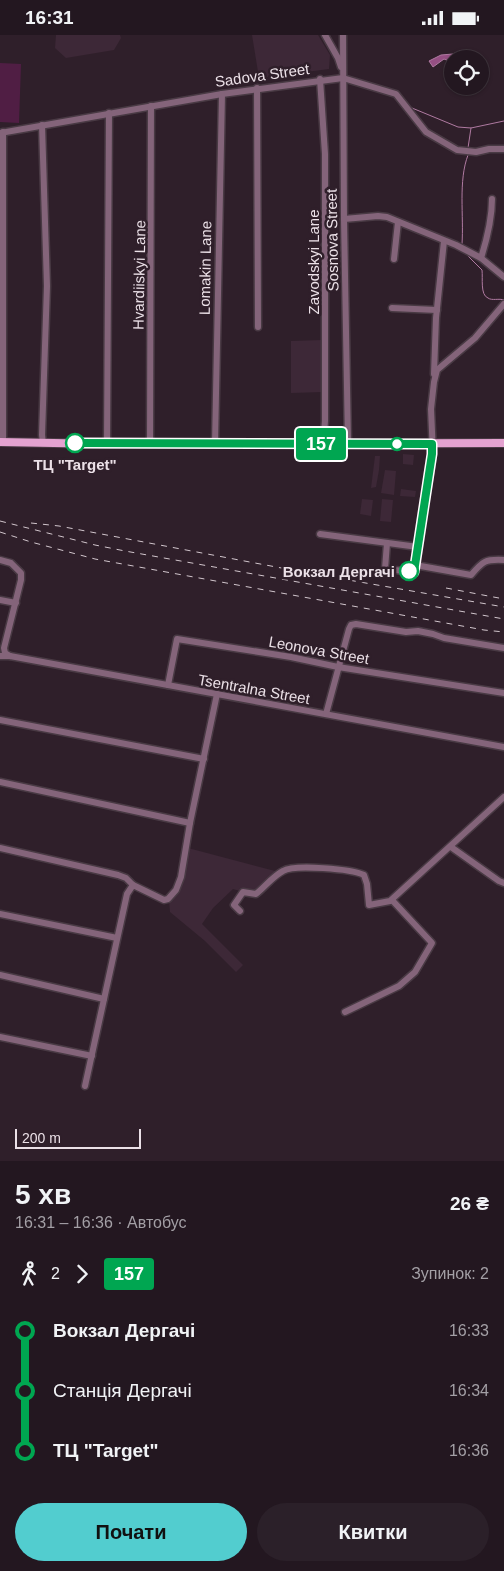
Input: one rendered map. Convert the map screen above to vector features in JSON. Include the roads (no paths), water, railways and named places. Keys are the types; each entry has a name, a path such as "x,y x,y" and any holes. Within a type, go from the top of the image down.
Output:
{"main road":[{"path":"1,442 107,444 504,443"}],"street":[{"path":"324,35 338,58 343,77"},
{"name":"Sosnova Street","path":"343,35 348,444"},
{"name":"Sadova Street","path":"2,133 222,94 343,77 396,94 426,132 457,150 476,152 489,149 504,149"},
{"name":"Zavodskyi Lane","path":"320,79 325,172 325,421 323,444"},
{"path":"257,89 258,327"},
{"name":"Lomakin Lane","path":"215,443 222,94"},
{"name":"Hvardiiskyi Lane","path":"150,444 151,106"},
{"path":"107,444 109,113"},
{"path":"42,125 47,286 43,443"},
{"path":"1,442 2,133"},
{"path":"481,258 489,229 492,199"},
{"path":"344,219 378,216 398,222 481,258 504,277"},
{"path":"394,259 398,222"},
{"path":"387,543 385,569 414,572 432,454 431,409 434,381 436,310 444,241"},
{"path":"434,381 437,370 475,338 504,304"},
{"path":"392,309 436,310"},
{"path":"320,534 418,547"},
{"path":"415,565 471,575 481,563 488,559 504,559"},
{"path":"0,560 11,563 21,573 16,603 0,657"},
{"path":"0,600 16,603"},
{"path":"326,715 348,629 351,625 356,624 406,632 433,633 444,638 504,648"},
{"name":"Leonova Street","path":"168,685 177,639 504,693"},
{"path":"4,647 5,653 10,656"},
{"name":"Tsentralna Street","path":"0,657 10,656 504,747"},
{"path":"0,848 118,875 133,885 164,900 168,899 176,890 181,877 190,823 217,694"},
{"path":"0,720 204,759"},
{"path":"0,782 190,823"},
{"path":"240,911 234,905 244,892 256,894 284,869 314,868 357,871 364,875 367,883 369,905 392,900 504,797"},
{"path":"451,847 504,883"},
{"path":"85,1086 127,894 133,885"},
{"path":"345,1012 399,986 415,971 423,956 431,947 432,943 392,900"},
{"path":"0,914 117,938"},
{"path":"0,975 104,999"},
{"path":"0,1037 92,1056"}],"waterway":[{"path":"412,108 458,127 471,128 504,121"},
{"path":"468,148 471,128"},
{"path":"462,244 462,187 468,155"},
{"path":"465,253 482,270 485,296 490,299 504,300"}],"railway":[{"path":"0,521 125,551 504,619"},
{"path":"31,523 59,526 308,573 504,607"},
{"path":"0,532 95,559 484,630 504,632"},
{"path":"446,588 504,599"}],"place":[{"name":"ТЦ \"Target\"","path":"75,443"},
{"name":"Вокзал Дергачі","path":"409,571"}]}
